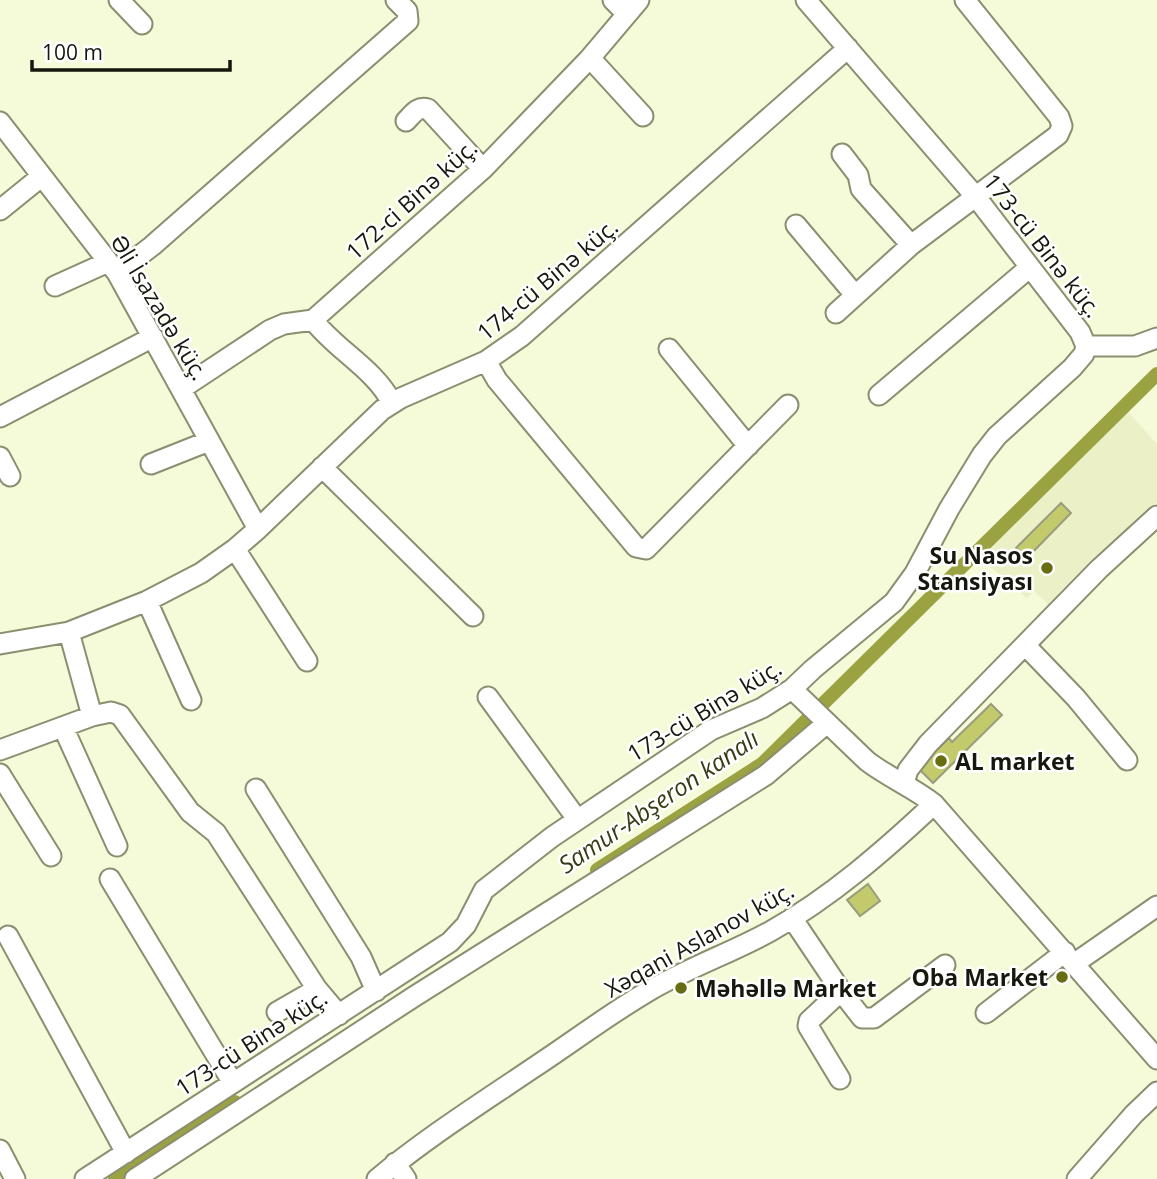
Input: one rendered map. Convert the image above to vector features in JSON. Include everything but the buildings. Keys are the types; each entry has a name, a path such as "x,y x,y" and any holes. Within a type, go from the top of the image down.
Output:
{"street":[{"path":"120,0 142,24"},
{"path":"55,286 113,268 152,246 408,21 407,11 396,0"},
{"name":"173-cü Binə küç.","path":"85,1179 459,935 484,890 577,819 711,730 762,708 792,689 894,602 915,573 982,455 1018,416 1084,354 1086,346 1080,332 976,197 806,0"},
{"path":"836,313 911,245 1058,135 1062,126 1059,117 965,0"},
{"name":"172-ci Binə küç.","path":"181,389 270,330 313,320 483,169 590,58 626,5"},
{"name":"174-cü Binə küç.","path":"0,645 69,632 147,601 201,573 236,549 392,404 486,362 522,337 848,48"},
{"path":"590,58 643,116"},
{"path":"406,121 417,109 428,109 483,169"},
{"name":"Əli İsazadə küç.","path":"3,131 43,176 113,268 258,529"},
{"path":"842,154 858,174 861,189 911,245"},
{"path":"0,210 43,176"},
{"path":"796,225 855,295"},
{"path":"879,395 1029,268"},
{"path":"313,320 324,335 380,384 392,404"},
{"path":"0,417 153,337"},
{"path":"1086,346 1135,346 1157,338"},
{"path":"670,349 748,446"},
{"path":"486,362 496,380 636,547 646,549 788,405"},
{"path":"151,464 209,441"},
{"path":"0,457 10,476"},
{"path":"322,467 473,616"},
{"path":"904,783 908,770 928,744 1100,569 1157,516"},
{"path":"236,549 307,661"},
{"path":"147,601 191,700"},
{"path":"69,632 92,716"},
{"path":"1025,645 1076,698 1127,760"},
{"path":"792,689 867,761 934,804 1157,1059"},
{"path":"488,697 577,819"},
{"path":"0,750 92,716 111,712 120,715 190,812 216,833 317,989 339,1015"},
{"path":"135,1179 415,996 766,775 827,723"},
{"path":"63,727 117,846"},
{"path":"0,775 51,856"},
{"path":"256,789 361,957 376,991"},
{"name":"Xəqani Aslanov küç.","path":"377,1179 401,1171 454,1120 645,993 792,918 862,868 934,804"},
{"path":"110,879 233,1083"},
{"path":"986,1013 1070,957 1157,906"},
{"path":"792,918 862,1018 874,1017 944,965"},
{"path":"8,936 126,1153"},
{"path":"277,1012 317,989"},
{"path":"840,1079 808,1026 809,1021 842,991"},
{"path":"1077,1179 1157,1092"},
{"path":"0,1150 15,1179"}],"shaded area":[{"path":"1128,412 1157,444 1157,503 1095,556 1048,604 1034,591 1027,598 980,558"}],"waterway":[{"name":"Samur-Abşeron kanalı","path":"597,870 762,764 1157,374"},
{"name":"Samur-Abşeron kanalı","path":"115,1179 235,1102"}],"place":[{"name":"Su Nasos Stansiyası","path":"1047,568"},
{"name":"AL market","path":"941,761"},
{"name":"Oba Market","path":"1062,977"},
{"name":"Məhəllə Market","path":"681,988"}]}
